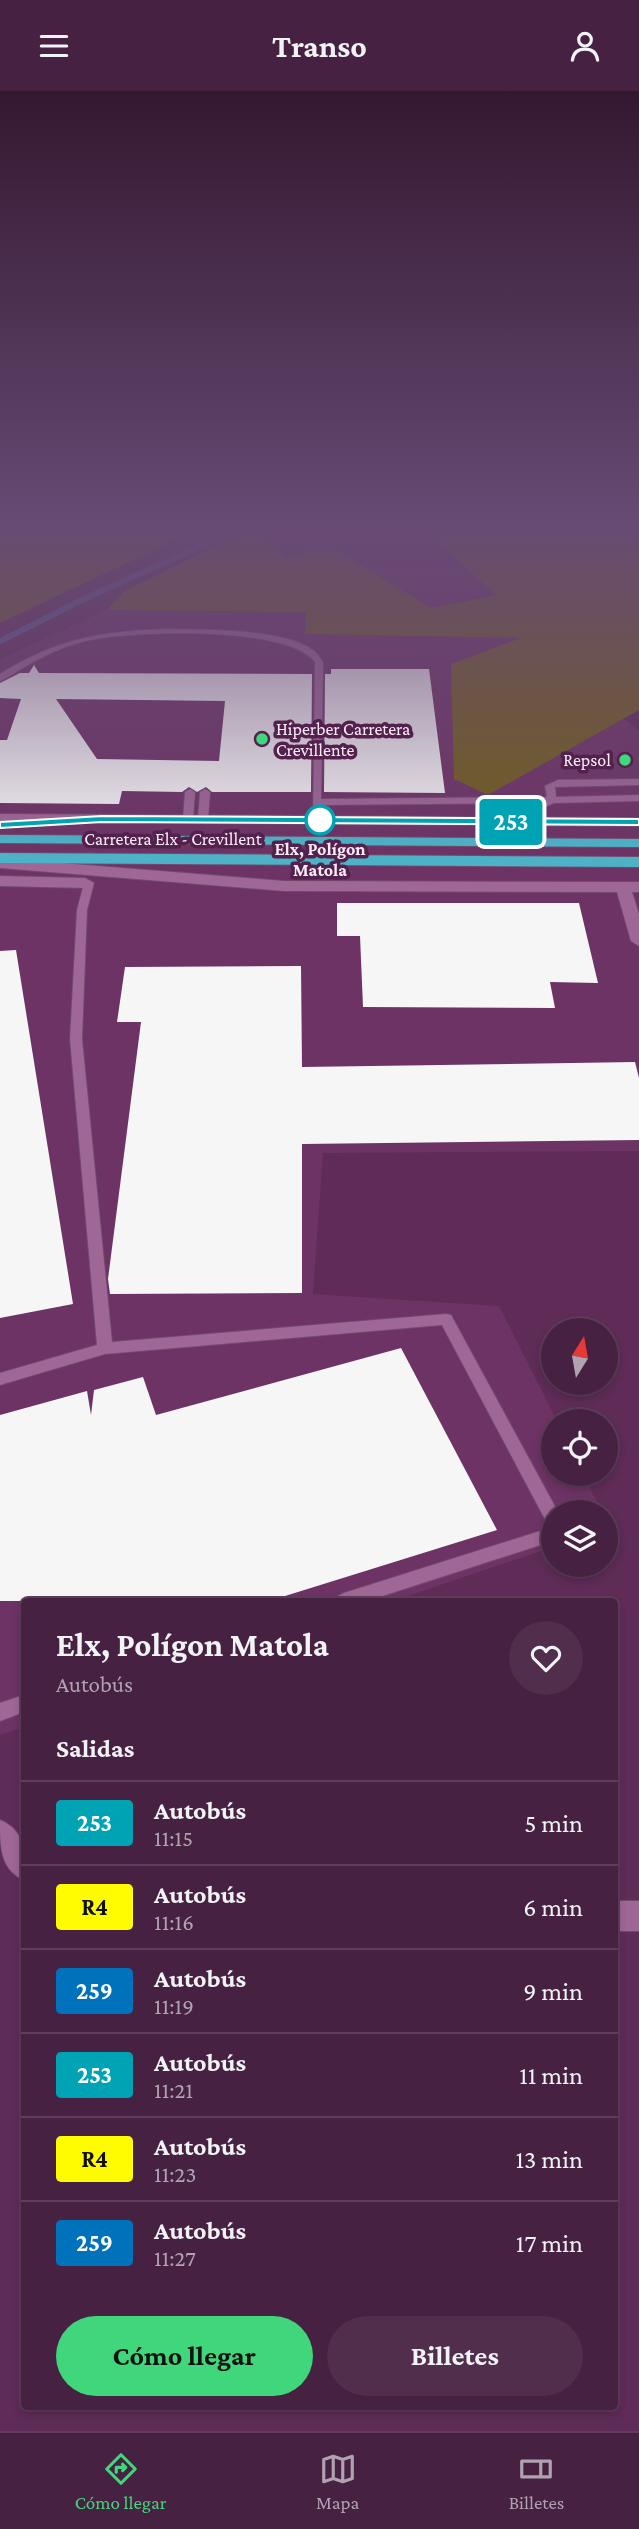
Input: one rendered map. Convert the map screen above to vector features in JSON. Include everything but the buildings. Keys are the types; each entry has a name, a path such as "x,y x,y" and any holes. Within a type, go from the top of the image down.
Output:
{"highway":[{"name":"Carretera Elx - Crevillent","path":"0,839 639,843"},
{"name":"Carretera Elx - Crevillent","path":"0,860 639,862"}],"street":[{"path":"0,818 639,822"},
{"path":"0,825 102,819"},
{"path":"0,860 284,885"},
{"path":"0,881 631,887 639,941"},
{"path":"0,1835 21,1861"},
{"path":"618,1916 639,1916"}],"lane":[{"path":"0,678 50,651 86,638"},
{"path":"262,638 308,650 319,662 316,820"},
{"path":"552,800 550,786 558,783 639,782"},
{"path":"190,792 195,819"},
{"path":"195,819 205,792"},
{"path":"316,802 639,798"},
{"path":"503,821 552,800"},
{"path":"89,883 82,909 76,1039 105,1348"},
{"path":"0,1379 105,1348 446,1319 543,1500"},
{"path":"353,1598 541,1538"},
{"path":"0,1712 21,1705"}],"shaded area":[{"path":"45,638 523,638 487,795 623,719 639,730 639,1151 323,1153 313,1294 499,1306 541,1389 541,1395 544,1395 551,1409 541,1409 541,1486 589,1486 596,1500 541,1500 541,1551 402,1598 21,1598 21,1728 0,1735 0,659"},
{"path":"520,638 639,638 639,710 488,795 454,779 451,664"}],"waterway":[{"path":"0,641 6,638"}],"bus line":[{"name":"253","path":"0,825 102,819 639,822"}],"place":[{"name":"Hiperber Carretera Crevillente","path":"262,739"},
{"name":"Repsol","path":"625,760"},
{"name":"Elx, Polígon Matola","path":"320,820"}]}
